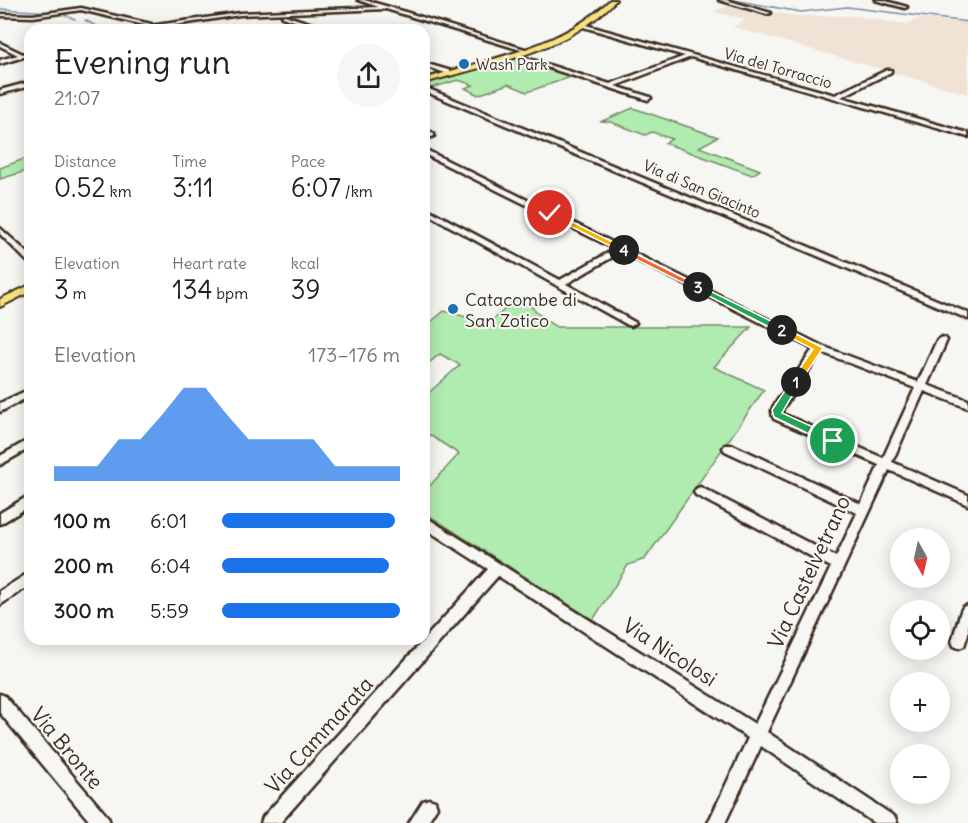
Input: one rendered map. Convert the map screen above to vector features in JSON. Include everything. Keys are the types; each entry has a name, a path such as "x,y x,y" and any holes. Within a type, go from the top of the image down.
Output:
{"main road":[{"path":"430,79 511,55 569,33 600,13 613,0"},
{"path":"0,304 24,291"}],"street":[{"path":"360,0 526,50"},
{"path":"721,0 768,13"},
{"path":"877,0 905,7"},
{"path":"0,15 33,16 80,9 144,24"},
{"path":"173,24 240,14 388,9"},
{"path":"278,13 309,24"},
{"name":"Via del Torraccio","path":"582,24 968,135"},
{"path":"0,44 24,57"},
{"path":"0,62 24,54"},
{"path":"511,55 648,98"},
{"path":"610,86 691,56"},
{"path":"430,66 450,72"},
{"path":"836,97 889,71"},
{"path":"0,92 24,86"},
{"name":"Via di San Giacinto","path":"430,91 968,316"},
{"path":"430,154 819,348 968,404"},
{"path":"430,212 631,323"},
{"path":"0,230 24,253"},
{"path":"560,284 621,249"},
{"name":"Via Castelvetrano","path":"716,823 864,511 942,340"},
{"path":"819,348 777,410 777,414 968,500"},
{"path":"0,408 24,395"},
{"path":"0,461 24,447"},
{"path":"729,448 864,511"},
{"path":"700,492 838,564"},
{"path":"0,519 24,504"},
{"name":"Via Nicolosi","path":"430,525 757,734 889,823"},
{"name":"Via Cammarata","path":"430,642 496,568"},
{"path":"0,599 24,582"},
{"path":"959,640 968,611"},
{"name":"Via Cammarata","path":"269,823 427,645"},
{"name":"Via Bronte","path":"0,701 102,823"},
{"path":"417,823 429,807"}],"shaded area":[{"path":"730,5 766,14 770,12 800,16 854,16 907,24 920,18 968,23 968,94 733,27 745,19 713,12"}],"green space":[{"path":"511,56 574,76 527,92 508,84 478,95 465,88 473,85 458,80 430,88 430,80"},
{"path":"633,108 718,137 699,147 760,170 752,175 665,143 672,139 652,132 645,135 611,122 602,121"},
{"path":"24,159 24,172 0,179 0,168"},
{"path":"518,298 557,327 751,327 714,367 764,390 645,559 628,565 593,620 430,516 430,485 459,454 430,435 430,392 460,365 440,354 430,362 430,323 444,311 489,323"}],"waterway":[{"path":"733,0 801,12 847,7 968,22"},
{"path":"0,9 55,12"},
{"path":"59,13 68,16"},
{"path":"70,17 75,19"},
{"path":"85,20 92,24"}],"place":[{"name":"Wash Park","path":"464,64"},
{"name":"Catacombe di San Zotico","path":"453,309"}],"route":[{"path":"550,213 819,348 777,413 782,418 833,441"}]}
